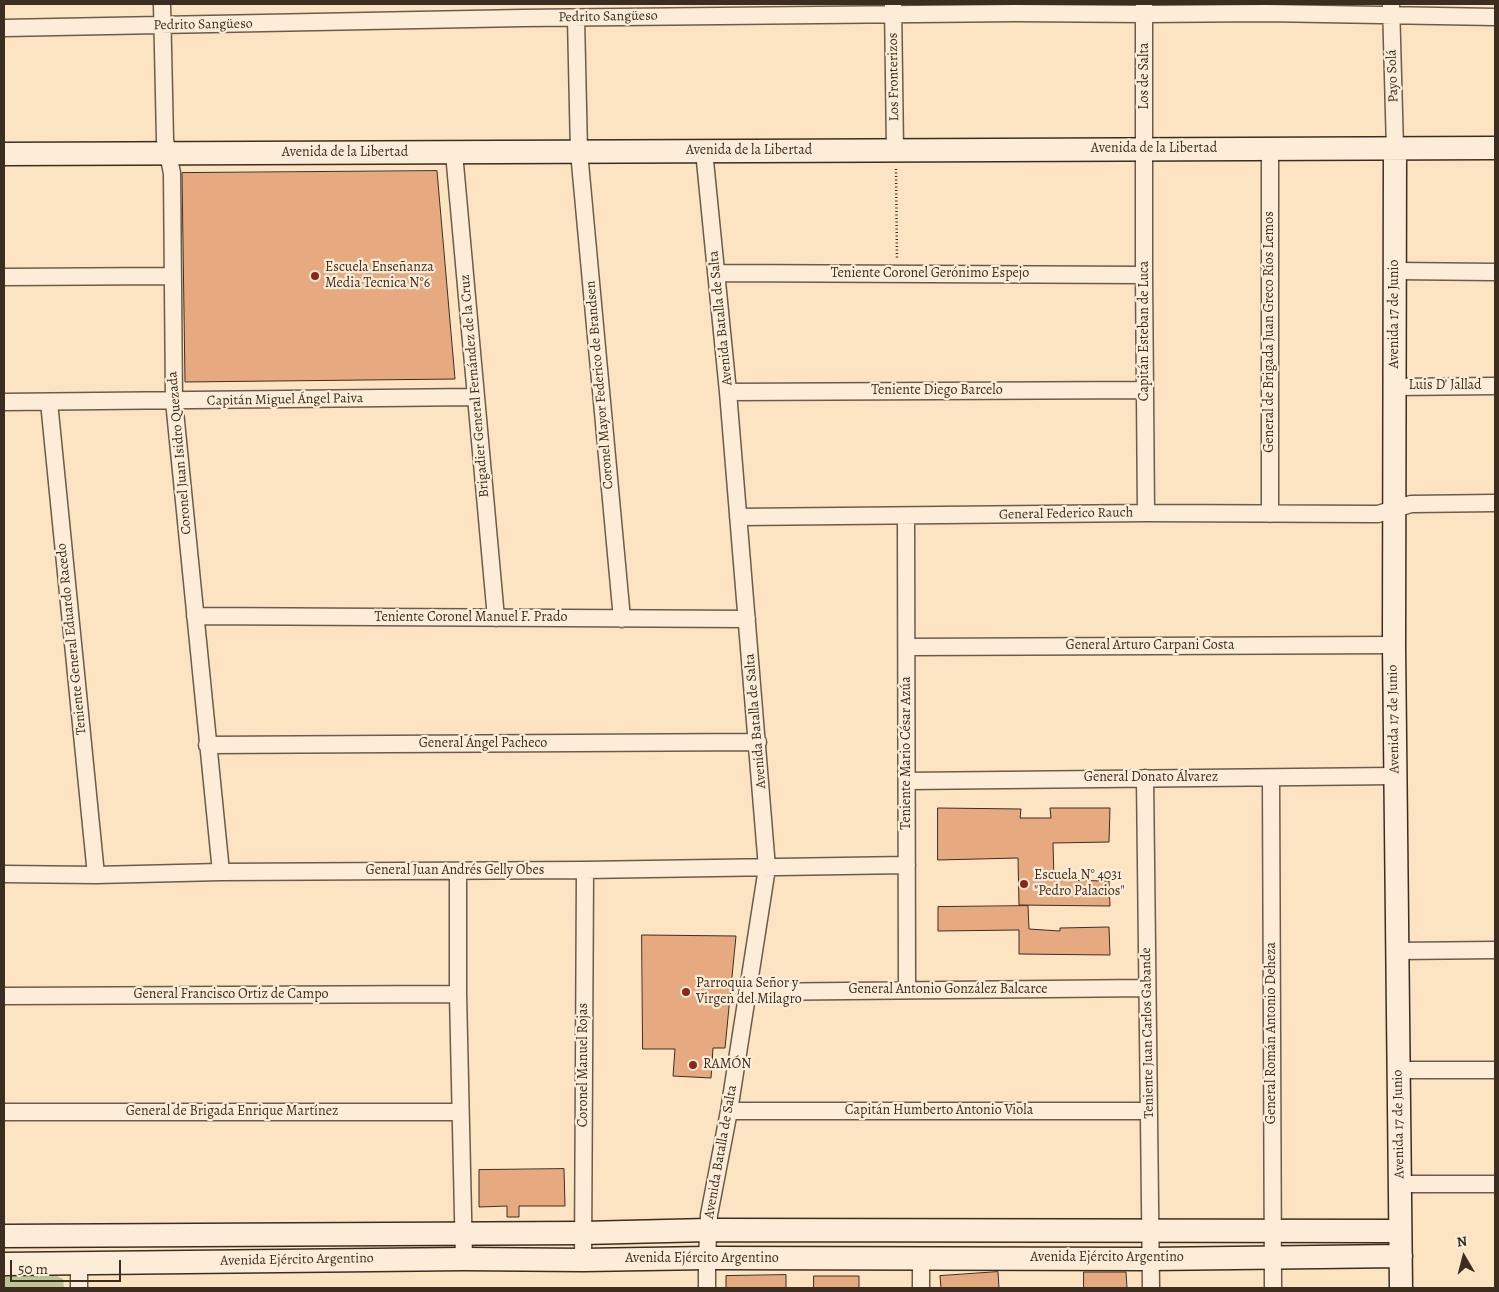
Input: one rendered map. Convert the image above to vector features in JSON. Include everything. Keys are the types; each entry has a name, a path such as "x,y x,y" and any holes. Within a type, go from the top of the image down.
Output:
{"street":[{"name":"Coronel Juan Isidro Quezada","path":"162,4 165,140 172,173 174,401 221,872"},
{"name":"Pedrito Sangüeso","path":"4,28 162,26 522,11 576,18 658,10 1266,8 1391,9 1495,17"},
{"name":"Los Fronterizos","path":"893,9 895,150"},
{"name":"Los de Salta","path":"1145,9 1145,149"},
{"name":"Payo Solá","path":"1391,9 1395,149"},
{"name":"Coronel Mayor Federico de Brandsen","path":"576,18 579,152 622,618"},
{"name":"Avenida de la Libertad","path":"4,154 1495,148"},
{"name":"Capitán Esteban de Luca","path":"1145,149 1146,513"},
{"name":"General de Brigada Juan Greco Ríos Lemos","path":"1270,149 1270,514"},
{"name":"Avenida 17 de Junio","path":"1395,149 1393,509 1401,1288"},
{"name":"Avenida Batalla de Salta","path":"704,151 728,392 767,868 729,1111 709,1215 707,1288"},
{"name":"Brigadier General Fernández de la Cruz","path":"454,153 496,618"},
{"path":"1395,271 1495,272"},
{"name":"Teniente Coronel Gerónimo Espejo","path":"716,273 1144,275"},
{"path":"4,277 172,276"},
{"name":"Luis D' Jallad","path":"1394,387 1495,386"},
{"name":"Teniente Diego Barcelo","path":"728,392 1145,390"},
{"name":"Capitán Miguel Ángel Paiva","path":"4,402 476,397"},
{"name":"Teniente General Eduardo Racedo","path":"49,402 96,875"},
{"name":"General Federico Rauch","path":"738,517 1146,513 1378,514 1411,504 1495,503"},
{"name":"Teniente Mario César Azúa","path":"906,516 907,990"},
{"name":"Teniente Coronel Manuel F. Prado","path":"195,616 747,619"},
{"name":"General Arturo Carpani Costa","path":"907,647 1394,645"},
{"name":"General Ángel Pacheco","path":"208,745 758,742"},
{"name":"General Donato Álvarez","path":"907,781 1395,776"},
{"name":"Teniente Juan Carlos Gabande","path":"1145,778 1151,1288"},
{"name":"General Román Antonio Deheza","path":"1271,778 1273,1288"},
{"name":"General Juan Andrés Gelly Obes","path":"4,874 96,875 221,872 907,866"},
{"name":"Coronel Manuel Rojas","path":"583,1260 585,870"},
{"path":"458,871 458,994 464,1259"},
{"path":"1397,951 1495,950"},
{"name":"General Antonio González Balcarce","path":"748,992 1148,988"},
{"name":"General Francisco Ortiz de Campo","path":"4,996 458,994"},
{"path":"1398,1070 1495,1070"},
{"name":"Capitán Humberto Antonio Viola","path":"729,1111 1148,1111"},
{"name":"General de Brigada Enrique Martínez","path":"4,1112 460,1112"},
{"path":"1399,1184 1495,1184"},
{"name":"Avenida Ejército Argentino","path":"4,1236 583,1233 708,1230 1400,1231"},
{"name":"Avenida Ejército Argentino","path":"4,1264 464,1259 1401,1256"},
{"path":"921,1258 921,1288"},
{"path":"79,1262 79,1288"}],"path":[{"path":"895,150 898,274"}],"green space":[{"path":"29,1263 63,1279 64,1288 4,1288 4,1272"}],"building":[{"name":"Escuela Enseñanza Media Tecnica N°6","path":"437,171 455,379 185,382 182,173"},
{"path":"938,808 1021,809 1020,818 1051,818 1050,808 1110,808 1109,842 1053,843 1054,880 1109,881 1110,906 1019,905 1018,858 938,860"},
{"path":"1028,906 1029,929 1060,931 1060,928 1109,927 1110,955 1019,954 1019,930 938,931 938,907"},
{"name":"Parroquia Señor y Virgen del Milagro","path":"642,935 736,936 725,1048 713,1048 711,1078 673,1076 675,1049 643,1049"},
{"path":"564,1169 565,1206 519,1206 519,1217 507,1217 507,1206 479,1207 479,1170"},
{"path":"998,1272 999,1288 941,1288 940,1276"},
{"path":"1084,1272 1126,1272 1127,1288 1084,1288"},
{"path":"786,1275 786,1288 726,1288 726,1276"},
{"path":"814,1276 859,1276 859,1288 814,1288"}],"place":[{"name":"Escuela Enseñanza Media Tecnica N°6","path":"315,276"},
{"name":"Escuela N° 4031 \"Pedro Palacios\"","path":"1024,884"},
{"name":"Parroquia Señor y Virgen del Milagro","path":"686,992"},
{"name":"RAMÓN","path":"693,1065"}]}
